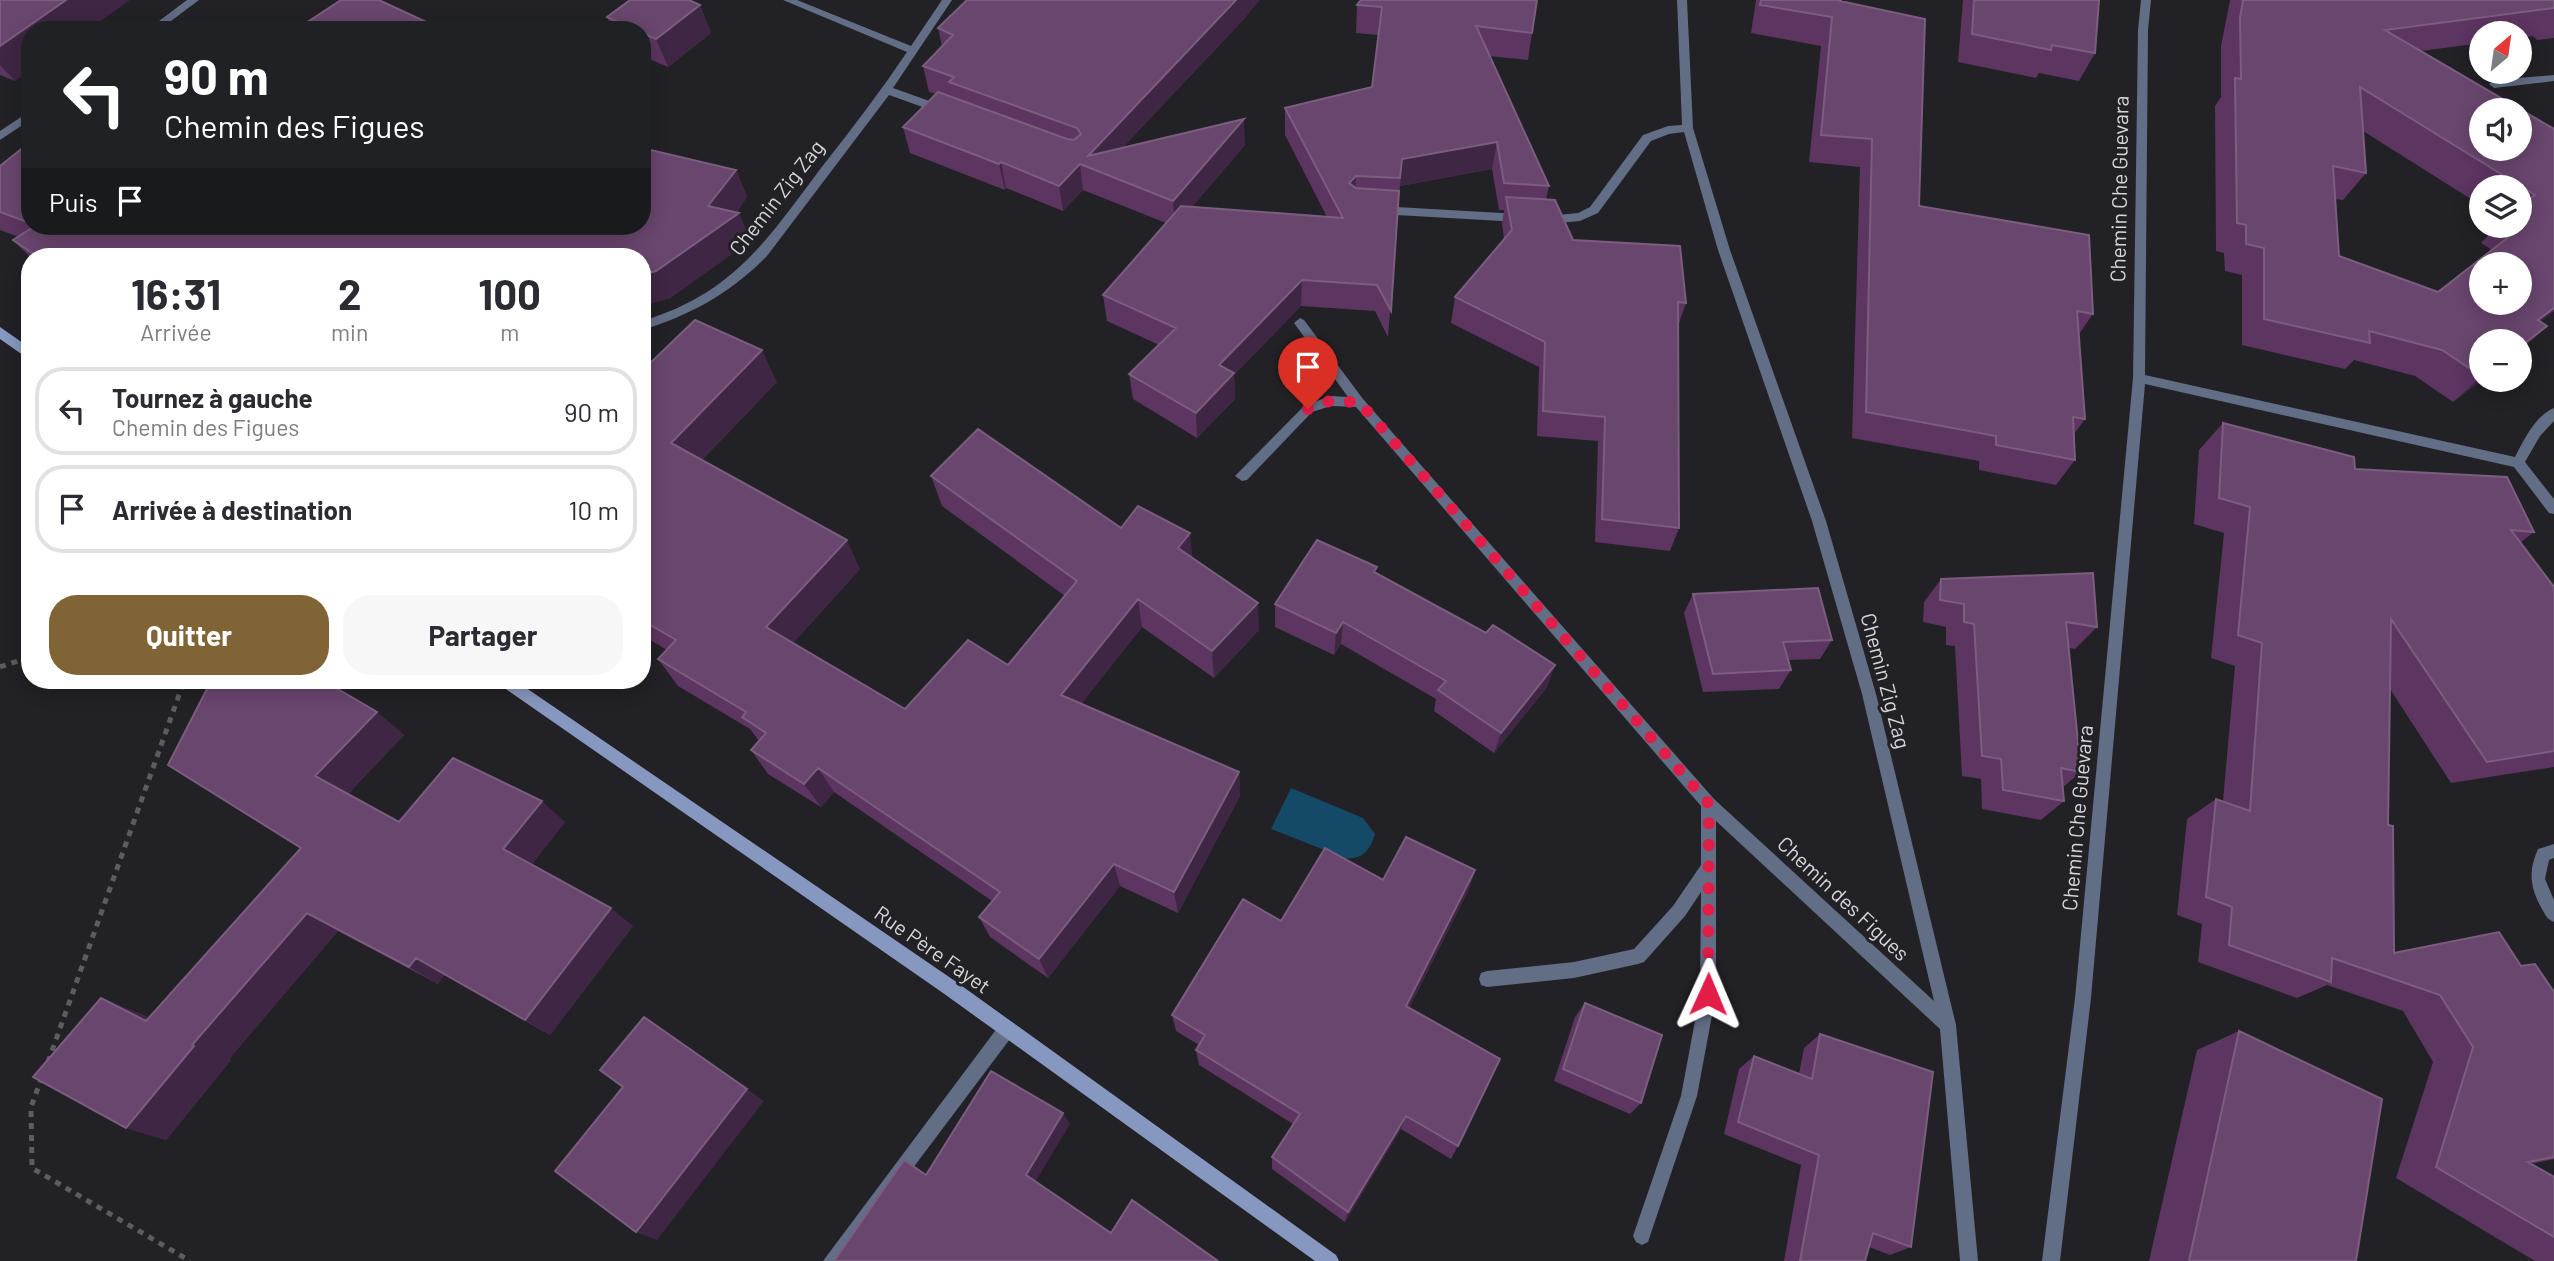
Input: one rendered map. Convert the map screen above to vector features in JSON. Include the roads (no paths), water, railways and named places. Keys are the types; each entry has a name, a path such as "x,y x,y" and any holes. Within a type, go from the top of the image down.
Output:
{"main road":[{"path":"0,332 21,348"},
{"name":"Rue Père Fayet","path":"517,689 1007,1029 1330,1261"}],"street":[{"path":"165,21 194,0"},
{"path":"788,0 912,50"},
{"name":"Chemin Zig Zag","path":"651,323 720,293 743,275 763,253 887,90 947,0"},
{"name":"Chemin Zig Zag","path":"1682,0 1688,128 1724,250 1819,521 1869,694 1948,1025 1969,1261"},
{"name":"Chemin Che Guevara","path":"2051,1261 2082,998 2139,378 2143,43 2146,0"},
{"path":"2532,80 2554,78"},
{"path":"887,90 963,117"},
{"path":"0,136 21,121"},
{"path":"1370,209 1559,220 1580,217 1594,210 1647,138 1668,130 1688,128"},
{"name":"Chemin des Figues","path":"1300,323 1359,402 1709,804 1948,1025"},
{"path":"2139,378 2518,463 2554,509"},
{"path":"1241,476 1308,409 1330,401 1359,402"},
{"path":"2518,463 2535,432 2554,414"},
{"path":"1642,1236 1689,1096 1708,994 1711,864 1709,804"},
{"path":"2554,851 2543,854 2536,873 2540,891 2554,914"},
{"path":"1487,979 1574,970 1638,956 1679,911 1711,864"},
{"path":"832,1261 1007,1029"}],"water":[{"path":"1291,788 1363,818 1375,834 1368,849 1361,856 1345,858 1271,829"}]}
